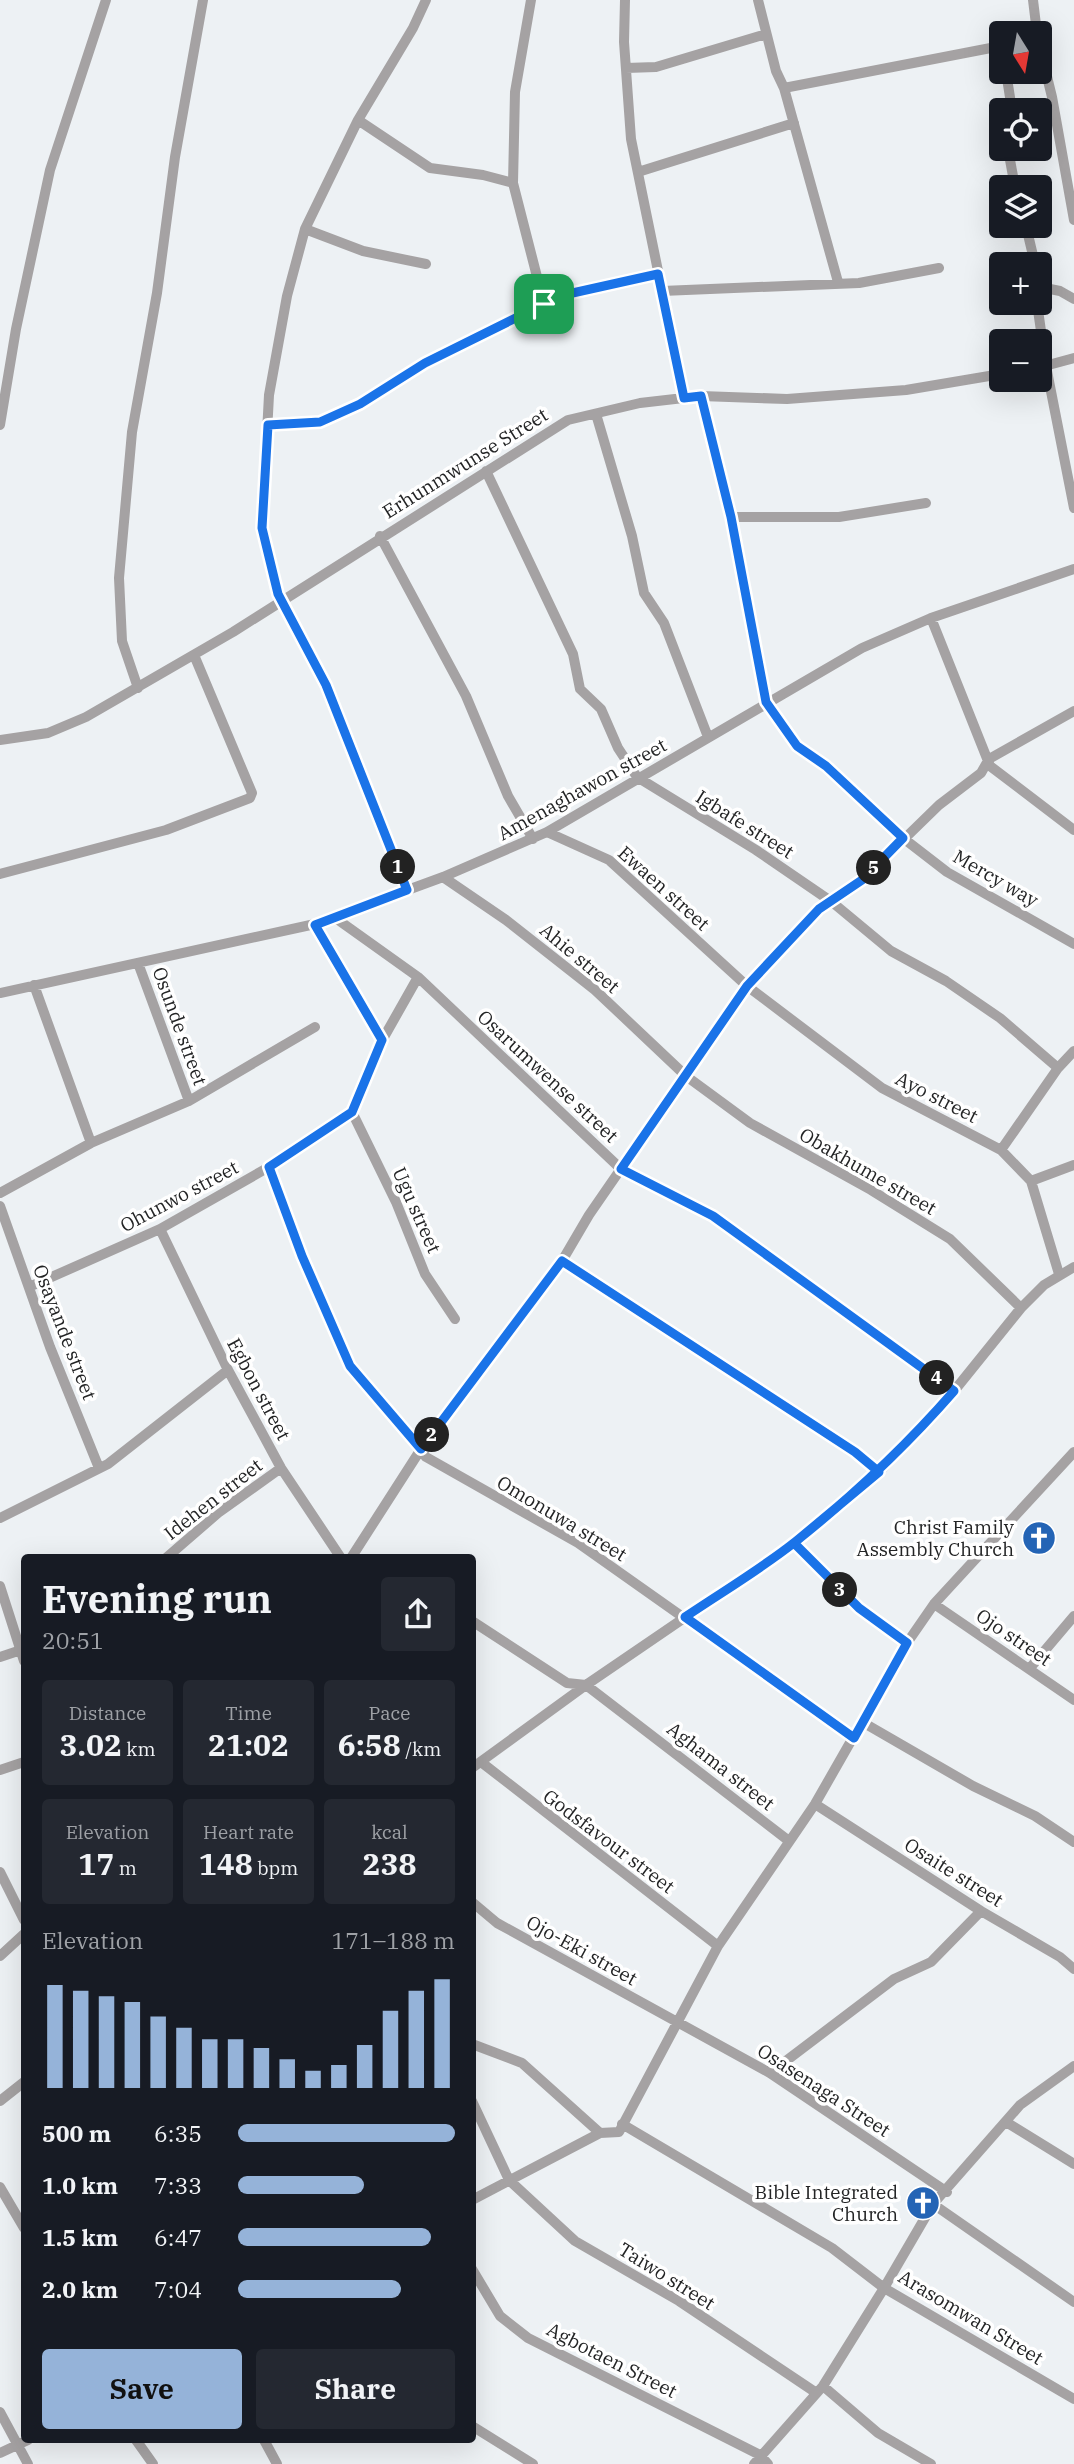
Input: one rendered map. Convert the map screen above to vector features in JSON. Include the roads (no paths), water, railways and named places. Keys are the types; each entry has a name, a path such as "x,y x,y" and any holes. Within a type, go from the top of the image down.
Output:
{"street":[{"path":"0,425 50,170 106,0"},
{"path":"138,688 122,641 119,578 132,432 158,293 175,157 203,0"},
{"path":"407,890 326,685 281,601 262,528 269,395 287,296 305,229 358,120 426,0"},
{"path":"531,0 515,92 513,183 544,304"},
{"path":"625,0 631,139 684,398"},
{"path":"758,0 838,282"},
{"path":"1033,0 1036,21"},
{"path":"626,68 656,67 766,34"},
{"path":"784,88 989,50"},
{"path":"1049,84 1074,220"},
{"path":"358,120 430,168 483,175 513,183"},
{"path":"638,172 794,123"},
{"path":"305,229 363,251 426,264"},
{"path":"662,291 859,283 939,268"},
{"path":"268,425 320,422 360,404 425,363 559,296 658,274"},
{"path":"1052,289 1074,299"},
{"path":"1052,364 1074,358"},
{"name":"Erhunmwunse Street","path":"0,740 48,733 86,717 138,688 568,420 640,403 701,396 787,399 906,390 989,376"},
{"path":"1048,392 1074,508"},
{"path":"701,396 731,517 767,701"},
{"path":"596,414 632,536 644,593 664,624 708,737"},
{"path":"486,471 573,654 580,689 601,709 618,748 637,777"},
{"path":"731,517 839,517 926,503"},
{"path":"380,536 466,696 508,796 533,839"},
{"name":"Amenaghawon street","path":"0,992 315,925 443,877 547,832 767,701 862,648 931,618 1074,569"},
{"path":"931,618 990,766 1074,830"},
{"path":"0,874 166,831 250,798 252,793 194,654"},
{"name":"Mercy way","path":"767,701 797,746 826,766 903,838 947,872 1074,944"},
{"path":"354,1554 421,1449 562,1261 589,1215 747,986 819,909 862,880 903,838 981,773 989,760 1074,711"},
{"name":"Igbafe street","path":"637,777 756,850 832,902 891,951 946,981 1000,1018 1058,1068"},
{"name":"Ewaen street","path":"547,832 609,860 747,986"},
{"name":"Ahie street","path":"443,877 506,920 595,990 686,1076"},
{"name":"Osarumwense street","path":"334,917 418,977 621,1169 713,1216 954,1391"},
{"path":"315,925 382,1040"},
{"name":"Osunde street","path":"138,963 189,1101"},
{"path":"352,1112 382,1040 418,977"},
{"path":"34,985 91,1143"},
{"name":"Ayo street","path":"747,986 882,1088 1001,1150 1031,1181 1059,1274"},
{"path":"0,1193 91,1143 189,1101 315,1027"},
{"path":"1001,1150 1058,1068 1074,1051"},
{"name":"Obakhume street","path":"686,1076 750,1123 872,1191 950,1239 1021,1308"},
{"name":"Ohunwo street","path":"29,1287 160,1228 269,1167 352,1112"},
{"name":"Ugu street","path":"352,1112 396,1202 425,1274 455,1319"},
{"path":"1031,1181 1074,1165"},
{"name":"Omonuwa street","path":"269,1167 302,1256 350,1366 433,1464 578,1544 854,1738"},
{"name":"Osayande street","path":"0,1206 99,1468"},
{"name":"Egbon street","path":"160,1228 228,1370 281,1468 338,1554"},
{"path":"562,1261 855,1452 879,1472"},
{"path":"477,1765 586,1685 794,1543 879,1472 954,1391 1021,1308 1059,1274 1074,1267"},
{"path":"0,1518 99,1468 228,1370"},
{"path":"476,2198 600,2133 619,2133 718,1947 814,1804 907,1643 934,1605 1074,1452"},
{"name":"Idehen street","path":"171,1554 218,1513 281,1468"},
{"path":"794,1543 859,1608 907,1643"},
{"path":"0,1586 21,1647"},
{"name":"Ojo street","path":"934,1605 1074,1700"},
{"path":"1030,1668 1074,1616"},
{"name":"Aghama street","path":"476,1624 567,1683 586,1685 789,1841"},
{"path":"0,1657 21,1653"},
{"path":"863,1723 973,1786 1035,1816 1074,1842"},
{"path":"0,1770 21,1763"},
{"name":"Godsfavour street","path":"477,1765 718,1947"},
{"name":"Osaite street","path":"814,1804 1060,1957 1074,1969"},
{"path":"0,1872 21,1914"},
{"name":"Ojo-Eki street","path":"476,1905 497,1923 679,2024"},
{"path":"770,2073 894,1979 931,1962 981,1910"},
{"path":"0,1956 21,1937"},
{"name":"Osasenaga Street","path":"679,2024 770,2073 947,2192"},
{"path":"476,2046 522,2063 600,2133"},
{"name":"Arasomwan Street","path":"1074,2066 1020,2105 947,2192 933,2204 884,2288 1074,2399"},
{"path":"0,2101 21,2084"},
{"path":"476,2110 509,2180"},
{"path":"1006,2122 1074,2164"},
{"path":"622,2124 832,2248 884,2288 819,2389 757,2460 768,2464"},
{"name":"Taiwo street","path":"509,2180 575,2241 679,2301 819,2389 878,2433 931,2464"},
{"path":"0,2187 21,2223"},
{"path":"933,2204 1074,2302"},
{"name":"Agbotaen Street","path":"476,2276 500,2316 528,2338 757,2460"},
{"path":"0,2412 28,2464"},
{"path":"476,2428 533,2464"},
{"path":"0,2453 22,2443"},
{"path":"138,2443 153,2464"},
{"path":"266,2443 277,2464"}],"place":[{"name":"Christ Family Assembly Church","path":"1039,1538"},
{"name":"Bible Integrated Church","path":"923,2203"}]}
